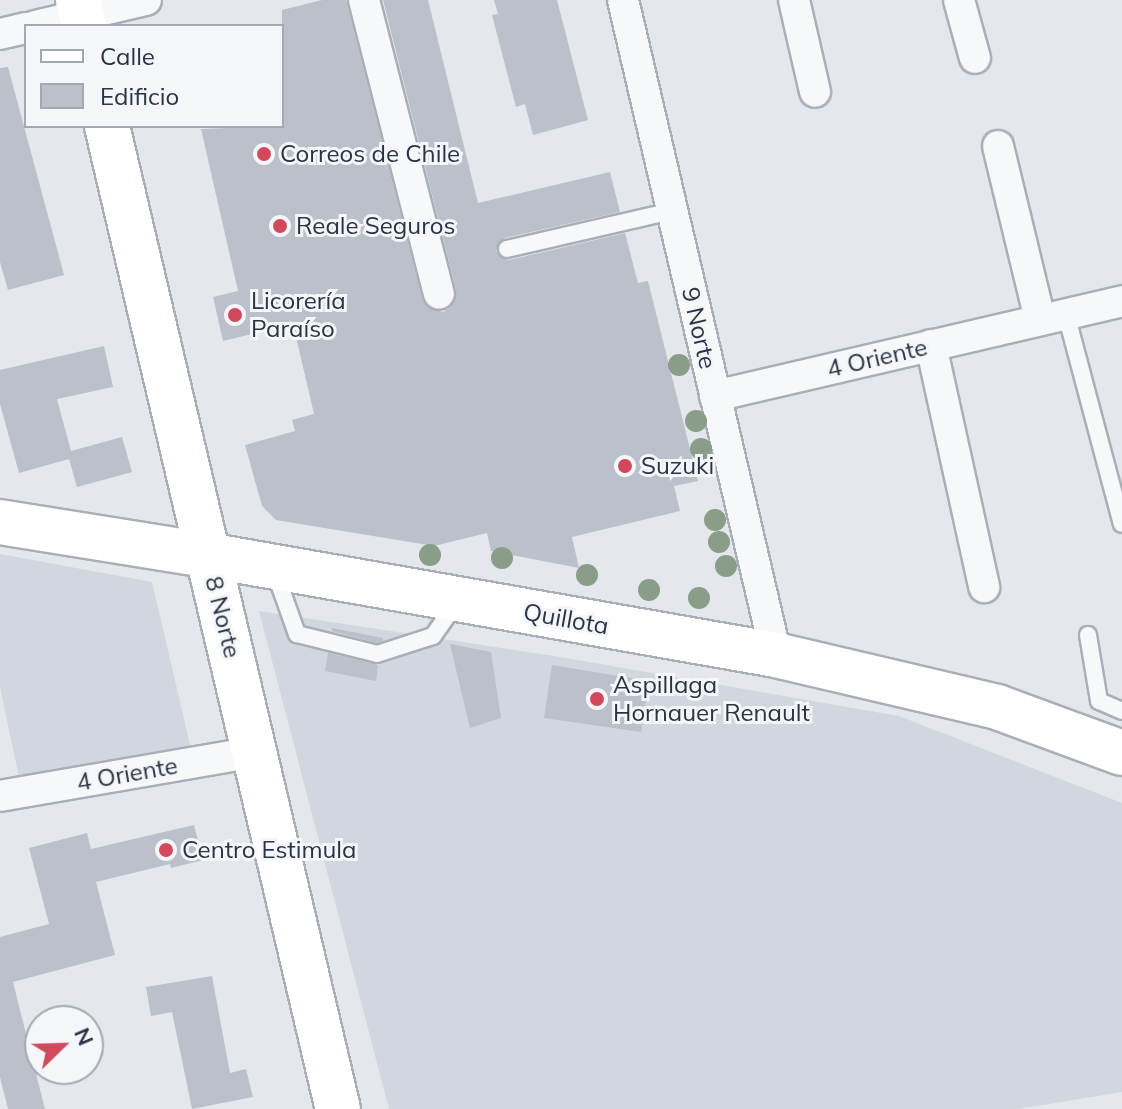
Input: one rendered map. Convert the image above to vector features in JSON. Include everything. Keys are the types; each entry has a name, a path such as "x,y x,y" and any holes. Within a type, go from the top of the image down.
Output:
{"main road":[{"name":"8 Norte","path":"107,128 338,1109"},
{"name":"Quillota","path":"0,522 207,555 776,655 997,707 1098,727"}],"street":[{"path":"43,24 146,0"},
{"path":"364,0 439,294"},
{"name":"9 Norte","path":"623,0 776,655"},
{"path":"794,0 815,92"},
{"path":"959,0 975,58"},
{"path":"0,34 24,28"},
{"path":"998,146 1053,317"},
{"name":"4 Oriente","path":"715,396 1122,301"},
{"path":"931,345 984,587"},
{"name":"4 Oriente","path":"0,796 255,752"}],"lane":[{"path":"507,249 672,211"},
{"path":"1053,317 1122,524"},
{"path":"274,569 297,634 377,654 433,636 458,600"},
{"path":"1088,635 1098,727 1122,711"}],"shaded area":[{"path":"0,554 152,582 192,753 20,782 0,687"},
{"path":"259,611 560,657 899,716 1122,803 1122,1092 1018,1109 389,1109"}],"building":[{"path":"322,0 346,0 422,298 427,307 443,312 451,307 456,290 383,0 428,0 478,203 610,172 620,212 505,238 496,251 500,257 509,260 625,233 638,283 648,281 698,481 674,486 680,511 572,537 579,568 491,551 487,533 434,546 276,520 262,506 245,445 295,431 292,420 314,414 293,324 223,341 213,297 238,291 201,129 284,128 282,10"},
{"path":"494,0 557,0 588,120 533,135 525,104 516,107 492,15 498,14"},
{"path":"8,67 64,275 8,290 0,262 0,68"},
{"path":"104,346 113,387 57,399 71,451 122,437 132,472 77,487 69,459 19,473 0,404 0,370"},
{"path":"332,628 383,638 383,641 377,643 332,631"},
{"path":"450,644 491,652 501,718 470,728"},
{"path":"328,653 378,665 376,681 325,671"},
{"name":"Aspillaga Hornauer Renault","path":"552,665 649,681 641,732 544,718"},
{"path":"194,825 203,860 171,868 170,864 96,882 115,955 13,982 24,1026 24,1085 39,1085 45,1109 8,1109 0,1077 0,937 49,924 29,848 87,833 91,849"},
{"path":"212,976 230,1073 246,1069 253,1097 192,1109 172,1012 151,1016 146,987"}],"place":[{"name":"Correos de Chile","path":"264,154"},
{"name":"Reale Seguros","path":"280,226"},
{"name":"Licorería Paraíso","path":"235,315"},
{"name":"Suzuki","path":"625,466"},
{"name":"Aspillaga Hornauer Renault","path":"597,699"},
{"name":"Centro Estimula","path":"166,850"}]}
